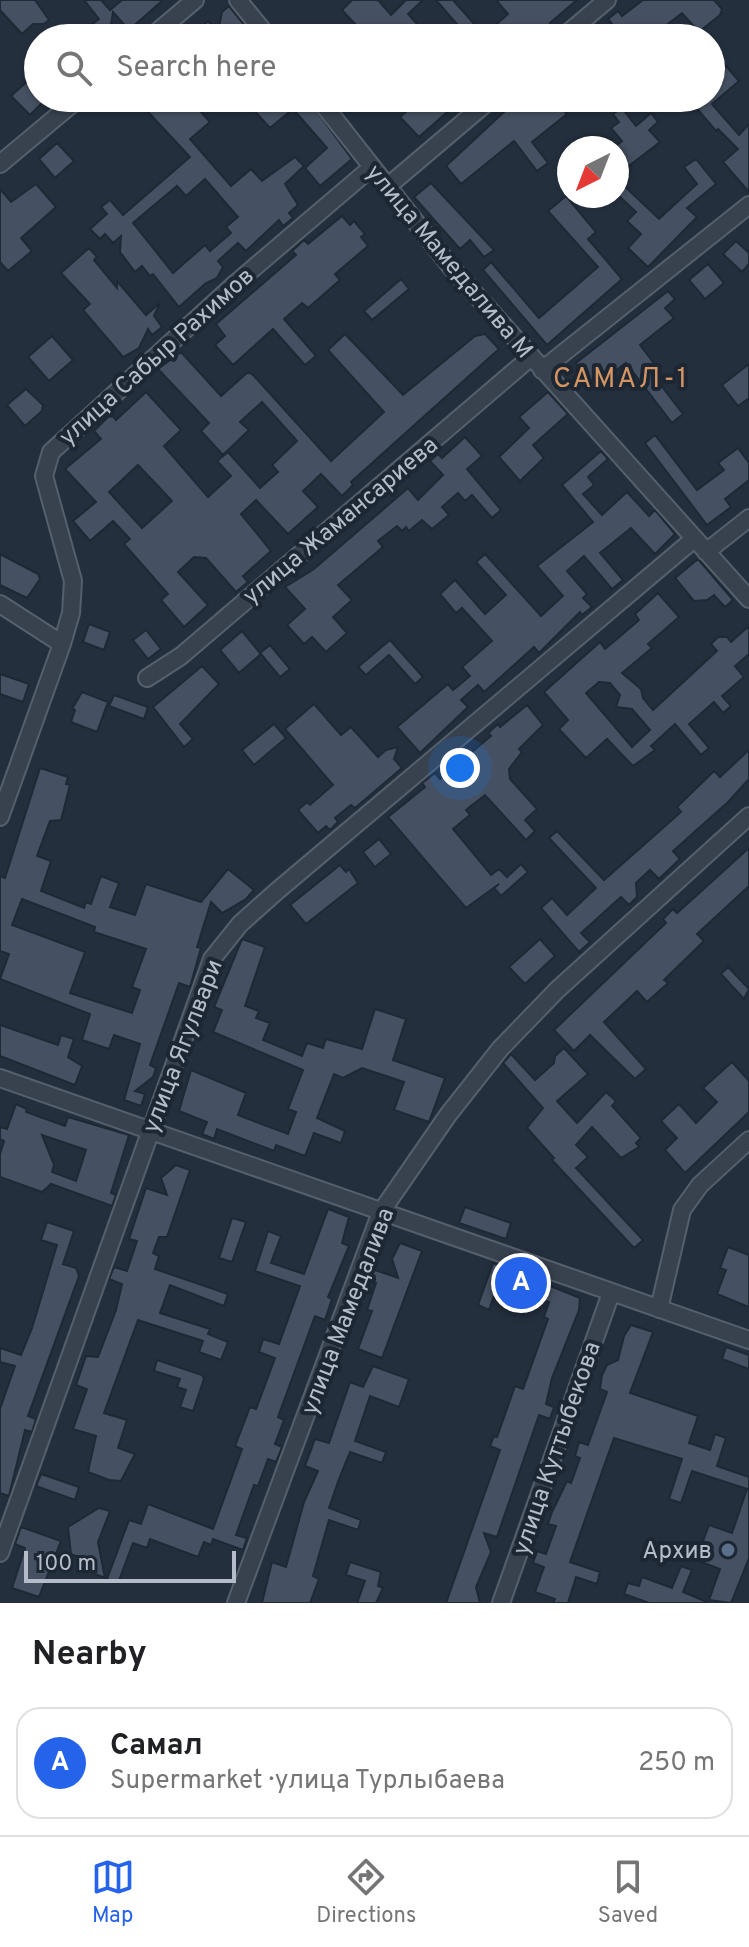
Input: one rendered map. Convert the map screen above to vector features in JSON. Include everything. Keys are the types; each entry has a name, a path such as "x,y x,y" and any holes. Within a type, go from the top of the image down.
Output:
{"street":[{"path":"167,24 195,0"},
{"path":"238,0 258,24"},
{"path":"579,24 607,0"},
{"path":"0,164 62,112"},
{"name":"улица Мамедалива М","path":"329,112 371,168 536,364 749,599"},
{"path":"387,187 475,112"},
{"name":"улица Сабыр Рахимов","path":"0,817 62,644 74,597 44,476 51,452 224,294 371,168"},
{"name":"улица Жамансариева","path":"147,678 181,656 536,364 749,205"},
{"path":"706,552 749,518"},
{"name":"улица Ягулвари","path":"0,1553 212,959 232,933 694,539"},
{"path":"0,604 62,644"},
{"name":"улица Мамедалива","path":"236,1603 381,1212 448,1115 500,1049 557,990 749,816"},
{"path":"0,1078 749,1340"},
{"path":"659,1309 682,1210 700,1185 749,1140"},
{"name":"улица Куттыбекова","path":"501,1603 611,1293"}],"building":[{"path":"0,0 35,0 49,20 44,24 24,24 22,34 0,10"},
{"path":"84,0 101,0 110,10 122,0 163,0 136,24 124,24 113,12 111,24 93,24 99,19"},
{"path":"352,0 378,0 391,15 406,0 423,0 408,14 417,24 355,24 342,10"},
{"path":"436,0 453,0 474,24 457,24"},
{"path":"496,0 577,0 550,23 497,24 508,14"},
{"path":"643,0 714,0 722,9 720,15 709,24 692,24 682,13 668,24 612,24 608,19 618,11 622,16"},
{"path":"229,6 244,24 220,24 222,12"},
{"path":"725,67 739,81 725,93"},
{"path":"24,84 24,109 11,96"},
{"path":"148,112 201,112 210,122 190,139 231,186 251,169 262,181 295,157 304,166 285,184 298,205 289,213 293,218 283,226 279,220 246,251 238,243 218,261 223,267 217,278 206,283 179,307 153,274 150,276 142,266 135,272 120,252 121,236 113,243 105,234 100,239 90,229 107,214 101,207 110,200 123,215 190,157","holes":["205,179 238,217 226,227 231,233 210,251 205,245 173,273 133,223 177,186 186,196"]},
{"path":"256,112 289,112 270,128"},
{"path":"296,112 317,112 352,159 320,186 305,168 327,148"},
{"path":"406,112 447,112 419,137 400,117"},
{"path":"504,112 567,114 532,142 548,163 537,171 514,141 461,184 446,166"},
{"path":"616,112 625,112 636,126 651,113 658,122 649,130 660,142 629,166 629,136 618,136 611,128 619,122 613,114"},
{"path":"700,112 719,112 739,135 749,124 749,192 723,162 738,149 718,129 716,131"},
{"path":"57,143 74,161 55,178 39,159"},
{"path":"696,159 716,184 687,208 697,217 648,267 628,248 641,234 627,221 636,212 629,205 629,190 659,219 697,184 684,167"},
{"path":"431,183 494,250 484,257 470,240 460,249 414,197"},
{"path":"36,184 56,207 21,238 32,251 8,271 0,262 0,189 11,202"},
{"path":"557,204 557,208 576,208 596,232 588,239 622,279 547,345 483,270 491,262 539,318 598,267 548,211"},
{"path":"342,216 350,225 354,221 365,234 361,237 368,246 335,274 340,280 308,308 302,303 284,319 316,356 305,365 273,329 233,365 215,345 225,336 216,324 296,255 292,251 304,240 308,244"},
{"path":"736,241 749,253 749,264 742,272 723,254"},
{"path":"89,248 97,257 94,260 117,288 117,281 146,315 160,303 154,316 162,327 152,335 148,329 139,348 123,357 83,310 90,304 61,273"},
{"path":"708,264 724,283 705,299 689,280"},
{"path":"401,279 409,289 372,320 364,311"},
{"path":"668,291 675,299 665,308 674,318 640,345 656,366 650,371 683,414 672,423 626,363 594,387 576,363"},
{"path":"345,334 403,395 475,336 485,334 499,349 351,482 353,485 342,496 321,474 303,491 318,507 288,534 256,500 241,514 271,551 243,576 248,582 236,592 206,558 194,557 178,572 208,605 184,627 161,600 168,594 124,544 130,539 113,521 90,541 73,521 96,502 65,469 101,439 94,431 111,414 116,420 146,392 181,430 164,446 208,497 231,476 217,461 228,452 260,488 278,472 272,465 297,441 262,402 240,422 249,430 223,455 201,431 209,423 158,369 181,352 221,396 248,372 253,375 331,461 384,412 328,350","holes":["138,465 172,501 142,528 109,492"]},
{"path":"52,336 73,360 49,381 28,357"},
{"path":"749,364 749,398 738,406 722,385"},
{"path":"26,389 43,405 42,411 25,426 7,405"},
{"path":"548,392 568,414 533,445 544,458 520,481 499,457 529,428 519,417"},
{"path":"655,435 697,490 724,470 718,463 738,448 749,463 749,480 725,499 731,507 707,525 645,443"},
{"path":"465,437 482,456 467,469 501,510 492,518 472,495 465,501 458,493 442,507 449,515 432,529 422,520 409,531 406,527 402,531 397,526 378,541 383,547 338,585 352,600 333,617 347,633 326,652 312,637 304,644 287,625 305,609 285,587 314,569 408,488 418,500 443,475 430,461 438,454 442,458"},
{"path":"601,451 608,459 588,477 594,485 583,494 602,515 627,492 649,516 655,510 675,534 655,554 631,528 600,553 623,580 612,589 584,556 567,571 587,594 583,598 592,607 582,615 580,612 539,653 534,647 484,692 478,685 461,700 468,707 420,753 397,727 448,684 453,690 470,676 462,667 492,641 462,608 456,613 440,594 455,580 485,614 506,595 476,562 485,554 541,616 563,596 537,566 593,522 562,485"},
{"path":"0,554 38,574 40,579 27,598 0,585"},
{"path":"698,559 733,600 725,607 714,595 707,600 694,601 675,578"},
{"path":"658,593 679,617 648,644 652,648 622,673 641,689 643,698 653,710 717,651 711,644 718,637 727,637 731,642 749,626 749,654 735,666 744,677 722,696 731,706 723,713 714,702 689,724 709,748 701,755 675,724 651,746 655,750 633,766 607,739 586,758 559,729 568,720 544,692 600,642 605,649 639,620 635,614","holes":["599,682 610,683 620,695 616,707 632,709 650,730 632,747 586,693"]},
{"path":"89,624 110,632 104,650 83,642"},
{"path":"146,630 161,649 148,659 133,640"},
{"path":"242,631 260,653 270,645 290,669 280,677 261,654 239,673 220,650"},
{"path":"390,640 423,677 415,684 389,655 366,675 358,667"},
{"path":"202,666 219,684 180,724 193,739 184,747 153,707"},
{"path":"0,674 29,684 23,702 0,694"},
{"path":"82,692 108,702 97,732 71,722 75,710 72,709"},
{"path":"114,695 148,707 144,719 109,706"},
{"path":"314,704 341,735 351,727 378,757 386,750 398,747 394,759 402,768 355,808 351,805 335,818 338,822 330,830 326,826 318,833 298,810 307,802 310,805 333,785 285,729"},
{"path":"527,705 543,725 519,749 522,752 509,769 510,779 537,809 525,820 535,831 526,840 485,795 466,810 470,815 453,829 491,875 499,869 507,877 521,864 528,872 501,896 494,888 499,884 466,908 388,817 425,787 422,783 435,773 440,779 491,736 488,733 498,724 500,727"},
{"path":"274,724 286,738 254,765 242,750"},
{"path":"749,750 749,779 673,851 680,859 659,879 650,870 636,883 637,897 629,905 621,897 581,933 590,942 579,952 541,908 552,898 567,915 596,888 549,838 557,831 604,880 681,812 677,807 714,771 720,777"},
{"path":"40,768 68,777 66,784 70,785 61,820 50,821 37,856 51,861 41,891 84,908 86,902 91,904 101,876 119,883 110,907 135,915 146,884 201,902 228,869 254,890 246,899 222,913 211,902 197,947 201,948 190,987 179,983 150,1065 156,1068 153,1077 135,1091 145,1094 141,1106 124,1100 140,1044 114,1035 109,1049 82,1040 90,1014 0,979 9,954 0,951 0,876 5,878","holes":["22,899 95,927 94,932 146,949 132,987 140,990 132,1013 70,993 85,952 12,925"]},
{"path":"379,839 391,854 375,867 363,852"},
{"path":"749,848 749,886 697,934 704,941 664,980 668,983 647,1002 637,991 604,1022 646,1069 635,1079 590,1035 574,1051 554,1030 666,923 663,919 673,909 677,913"},
{"path":"340,865 346,872 349,869 358,883 306,924 290,905"},
{"path":"242,939 265,947 245,1006 259,1011 256,1018 270,1023 263,1040 302,1056 307,1043 323,1048 326,1039 362,1049 375,1009 406,1019 393,1060 445,1078 429,1122 394,1110 404,1082 362,1068 343,1078 334,1074 317,1118 345,1131 341,1143 314,1133 305,1156 276,1145 274,1151 217,1129 214,1139 202,1134 207,1122 179,1111 191,1070 246,1093 238,1115 288,1134 296,1112 288,1109 303,1070 213,1032 222,1010 214,1007"},
{"path":"540,939 555,956 525,984 509,967"},
{"path":"728,967 749,989 744,999 721,974"},
{"path":"0,1025 58,1045 61,1035 74,1039 68,1057 82,1066 75,1085 0,1056"},
{"path":"564,1048 588,1074 557,1101 577,1123 606,1092 616,1101 612,1106 641,1138 636,1143 639,1147 621,1158 592,1127 576,1145 588,1157 576,1168 643,1240 634,1248 552,1160 554,1158 527,1128 543,1108 503,1063 511,1054 535,1080 554,1063 555,1056"},
{"path":"732,1062 749,1081 749,1112 685,1173 665,1150 677,1138 661,1121 679,1104 696,1123 717,1102 703,1088"},
{"path":"16,1104 27,1109 26,1112 65,1126 68,1117 129,1135 111,1193 116,1195 112,1206 51,1184 42,1192 0,1177 0,1154 4,1141 0,1139 0,1127 7,1129","holes":["42,1135 86,1150 76,1181 52,1172 54,1165"]},
{"path":"176,1165 190,1170 167,1237 159,1237 153,1253 159,1256 155,1269 228,1294 224,1306 170,1285 160,1313 210,1329 208,1334 228,1342 221,1360 199,1352 203,1341 138,1320 104,1413 127,1420 118,1448 135,1454 121,1481 109,1480 88,1472 96,1436 73,1429 87,1389 76,1385 86,1356 98,1357 116,1310 122,1284 109,1279 114,1267 127,1271 137,1241 129,1239 146,1188 167,1195 161,1178"},
{"path":"465,1207 511,1223 506,1239 459,1223"},
{"path":"328,1209 349,1217 342,1243 349,1246 328,1297 332,1299 325,1320 315,1316 278,1417 284,1420 275,1444 282,1447 276,1462 268,1459 258,1486 254,1485 236,1535 247,1538 243,1550 213,1539 211,1545 204,1542 198,1557 150,1539 147,1548 133,1543 118,1583 107,1579 129,1520 141,1524 148,1504 213,1529 242,1449 235,1446 250,1407 256,1409 275,1358 259,1352 263,1339 279,1344 300,1286 255,1271 268,1231 281,1236 271,1263 304,1274"},
{"path":"232,1218 246,1222 232,1262 219,1258"},
{"path":"47,1222 74,1231 63,1264 76,1268 79,1276 28,1416 36,1419 32,1432 25,1430 9,1496 0,1493 0,1409 15,1366 0,1362 0,1348 21,1355 32,1328 57,1245 41,1240"},
{"path":"400,1243 422,1251 382,1358 358,1349 372,1311 367,1310 376,1283 368,1280 372,1269 398,1278 392,1259"},
{"path":"728,1247 749,1255 749,1307 717,1294 726,1270 720,1268"},
{"path":"493,1263 580,1298 579,1310 552,1378 546,1404 554,1407 550,1419 539,1415 497,1537 484,1533 491,1552 476,1587 480,1603 446,1603 500,1450 490,1446 494,1436 497,1437 515,1386 523,1389 548,1319 544,1317 549,1302 498,1284 489,1310 478,1305"},
{"path":"631,1325 653,1332 630,1393 698,1416 689,1443 710,1450 715,1434 726,1438 717,1466 749,1477 749,1558 731,1603 709,1600 720,1569 696,1560 709,1525 732,1533 747,1489 692,1471 681,1503 669,1499 682,1459 614,1438 570,1562 600,1572 597,1584 576,1577 568,1603 553,1603 555,1599 535,1592 544,1567 533,1563 537,1551 546,1554 556,1526 548,1524 552,1512 567,1481 571,1483 580,1458 575,1456 579,1442 588,1445 607,1392 600,1389 602,1375 607,1365 618,1360 624,1336"},
{"path":"726,1347 749,1355 749,1369 722,1359"},
{"path":"157,1360 202,1375 204,1379 193,1411 180,1407 186,1390 177,1387 180,1379 154,1371"},
{"path":"373,1366 409,1379 399,1407 370,1396 355,1441 386,1452 382,1463 350,1452 329,1508 361,1520 358,1530 329,1520 313,1576 319,1579 310,1603 262,1603 272,1562 286,1567 304,1502 318,1471 305,1466 315,1439 329,1443 350,1382 363,1387"},
{"path":"41,1474 79,1487 75,1500 36,1486"},
{"path":"99,1508 110,1511 98,1542 105,1578 90,1572 93,1563 71,1554 68,1527"},
{"path":"21,1527 61,1541 39,1597 12,1588 25,1548 15,1544"},
{"path":"350,1562 381,1572 378,1586 383,1588 376,1603 357,1603 365,1581 346,1575"},
{"path":"681,1566 692,1570 683,1592 709,1603 649,1603 624,1594 628,1583 639,1586 642,1577 672,1588"}],"place":[{"name":"Самал","path":"521,1283"},
{"name":"Архив","path":"728,1550"}],"district":[{"name":"САМАЛ-1","path":"621,377"}]}
